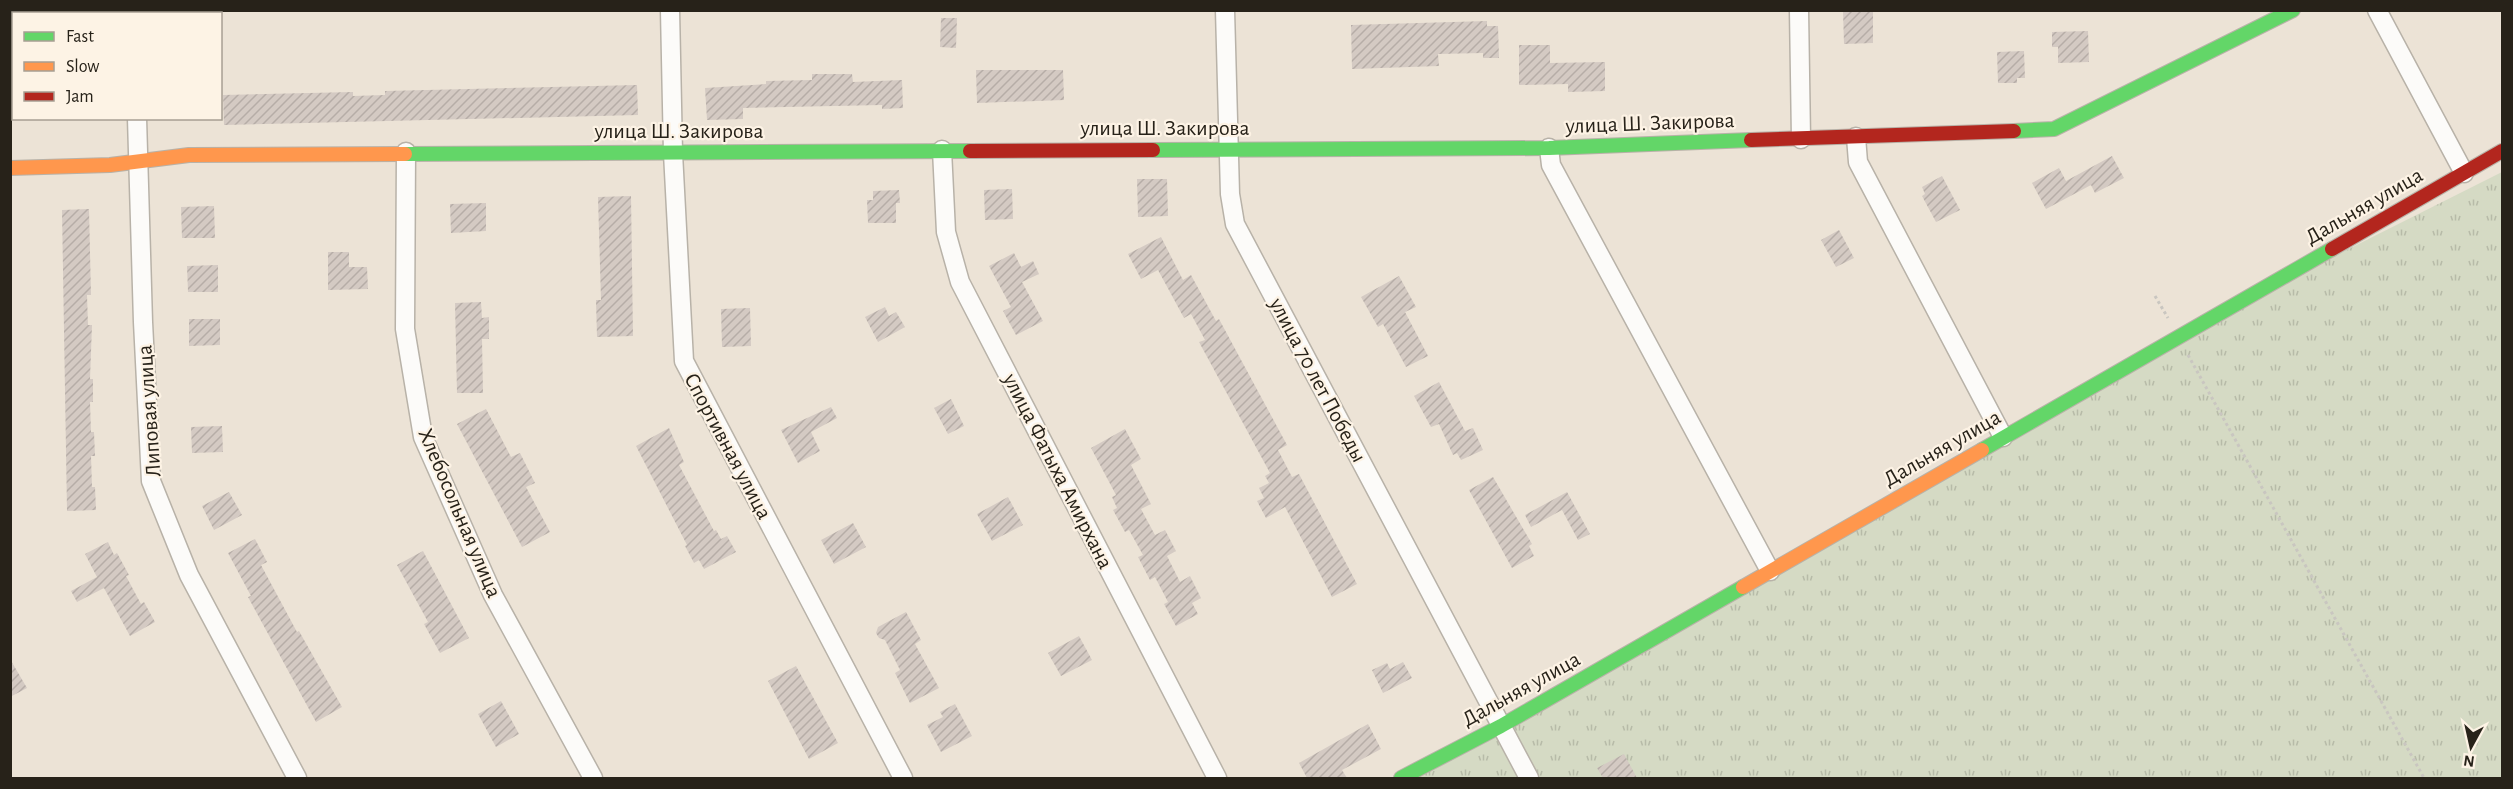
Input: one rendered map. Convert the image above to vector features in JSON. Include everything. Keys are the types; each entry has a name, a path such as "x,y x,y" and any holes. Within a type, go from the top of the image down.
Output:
{"street":[{"name":"Спортивная улица","path":"670,10 673,153 684,361 903,778"},
{"name":"улица 70 лет Победы","path":"1225,10 1230,194 1235,224 1529,778"},
{"path":"1799,10 1801,139"},
{"name":"улица Ш. Закирова","path":"10,168 110,165 189,155 406,152 673,153 1550,148 2054,129 2293,10"},
{"path":"2377,10 2464,173"},
{"name":"Липовая улица","path":"137,120 143,322 151,481 189,575 297,778"},
{"path":"1856,137 1858,162 2003,437"},
{"path":"1550,148 1551,165 1770,571"},
{"name":"улица Фатыха Амирхана","path":"942,150 946,232 960,282 1217,778"},
{"name":"Дальняя улица","path":"1401,778 1501,726 2502,151"},
{"name":"Хлебосольная улица","path":"406,152 405,328 423,437 493,595 593,778"}],"path":[{"path":"2155,296 2424,778"}],"green space":[{"path":"2502,172 2502,778 1413,778 2221,313"}],"building":[{"path":"1843,11 1873,11 1873,43 1844,44"},
{"path":"941,18 957,18 956,48 940,47"},
{"path":"1487,21 1487,26 1498,26 1499,58 1483,58 1483,53 1438,54 1439,66 1352,69 1351,25"},
{"path":"2088,31 2089,62 2058,63 2058,47 2052,47 2052,32"},
{"path":"1519,45 1550,45 1550,63 1605,62 1605,91 1568,92 1568,84 1519,85"},
{"path":"2024,51 2025,78 2017,78 2017,83 1998,83 1997,52"},
{"path":"976,70 1063,70 1064,100 977,103"},
{"path":"812,74 852,74 853,82 902,80 903,108 882,109 882,105 743,108 743,119 707,120 705,88 766,84 766,81 812,80"},
{"path":"637,85 638,115 224,125 223,95 353,92 353,96 385,95 385,91"},
{"path":"2112,156 2124,178 2095,193 2091,185 2046,209 2032,183 2059,168 2066,181"},
{"path":"1942,176 1960,210 1936,222 1922,196 1925,194 1922,187"},
{"path":"1137,179 1167,179 1168,216 1138,217"},
{"path":"1012,189 1013,219 985,220 984,190"},
{"path":"899,190 900,203 896,203 896,223 868,223 867,200 873,200 873,191"},
{"path":"631,196 633,336 597,337 596,300 601,300 598,197"},
{"path":"486,203 486,231 451,233 450,204"},
{"path":"214,206 215,238 182,238 181,207"},
{"path":"89,209 91,295 87,295 88,325 92,325 90,379 93,379 93,402 90,402 95,456 91,456 92,487 95,487 96,510 67,511 62,210"},
{"path":"1839,230 1854,258 1836,267 1821,240"},
{"path":"1161,237 1183,280 1191,275 1216,321 1219,319 1287,445 1278,450 1292,477 1299,474 1357,584 1332,597 1285,507 1266,518 1257,501 1264,498 1259,488 1269,483 1265,476 1270,473 1199,342 1205,340 1191,314 1184,318 1158,270 1141,279 1128,254"},
{"path":"328,252 349,252 349,267 367,267 368,289 328,290"},
{"path":"1014,253 1021,267 1033,261 1039,274 1022,282 1043,321 1016,335 1003,311 1011,307 989,266"},
{"path":"218,265 218,292 188,292 187,266"},
{"path":"1399,276 1416,307 1405,312 1428,356 1406,367 1383,324 1378,327 1361,297"},
{"path":"481,302 482,318 489,317 489,339 482,339 483,393 457,393 455,303"},
{"path":"885,307 889,316 896,312 905,327 878,342 865,317"},
{"path":"750,308 751,346 722,347 721,309"},
{"path":"189,319 220,319 220,345 189,346"},
{"path":"1439,382 1465,431 1473,428 1483,450 1461,460 1457,453 1453,455 1439,424 1431,427 1414,396"},
{"path":"951,399 964,426 948,434 934,408"},
{"path":"831,407 837,418 811,432 820,451 798,463 781,430"},
{"path":"486,409 511,457 520,453 535,483 526,487 550,532 522,547 457,424"},
{"path":"222,426 223,452 192,453 191,427"},
{"path":"669,428 684,462 679,465 714,531 716,530 721,539 727,536 736,552 704,569 699,560 694,563 636,446"},
{"path":"1125,429 1141,459 1131,465 1151,504 1141,509 1155,535 1165,530 1176,551 1167,556 1180,582 1190,576 1201,598 1192,603 1198,614 1176,626 1164,604 1168,602 1155,577 1150,580 1138,557 1143,555 1129,530 1125,532 1113,510 1117,508 1112,497 1116,495 1091,448"},
{"path":"1493,477 1532,544 1529,546 1534,556 1512,568 1469,490"},
{"path":"229,492 242,515 214,530 202,506"},
{"path":"1567,492 1590,534 1578,540 1562,510 1531,527 1525,515"},
{"path":"1008,497 1023,525 992,541 977,514"},
{"path":"853,523 866,547 834,564 821,540"},
{"path":"255,539 267,562 261,565 297,632 299,631 342,707 316,722 248,597 251,596 228,553"},
{"path":"108,542 114,555 117,553 129,575 126,576 141,604 144,602 155,622 130,636 104,588 77,602 71,591 97,577 85,554"},
{"path":"423,551 469,638 440,653 424,624 428,622 397,565"},
{"path":"906,612 921,640 915,644 939,688 910,703 895,673 900,670 885,640 879,638 876,633 878,627"},
{"path":"1079,636 1092,660 1061,676 1048,653"},
{"path":"10,659 27,688 10,697"},
{"path":"1403,662 1412,678 1383,693 1372,670 1387,663 1390,669"},
{"path":"796,666 838,743 809,759 768,681"},
{"path":"501,701 519,734 496,747 478,714"},
{"path":"955,704 972,736 941,752 927,725 943,717 940,712"},
{"path":"1368,724 1381,749 1342,770 1347,778 1307,778 1299,763"},
{"path":"1624,754 1637,778 1603,778 1597,768"}],"traffic: fast":[{"path":"2014,131 2054,129 2293,10"},
{"path":"1153,150 1549,148 1751,140"},
{"path":"405,154 970,151"},
{"path":"1982,450 2332,249"},
{"path":"1401,778 1501,726 1743,587"}],"traffic: slow":[{"path":"10,168 110,165 189,155 405,154"},
{"path":"1743,587 1982,450"}],"traffic: jam":[{"path":"1751,140 2014,131"},
{"path":"970,151 1153,150"},
{"path":"2332,249 2502,151"}]}
